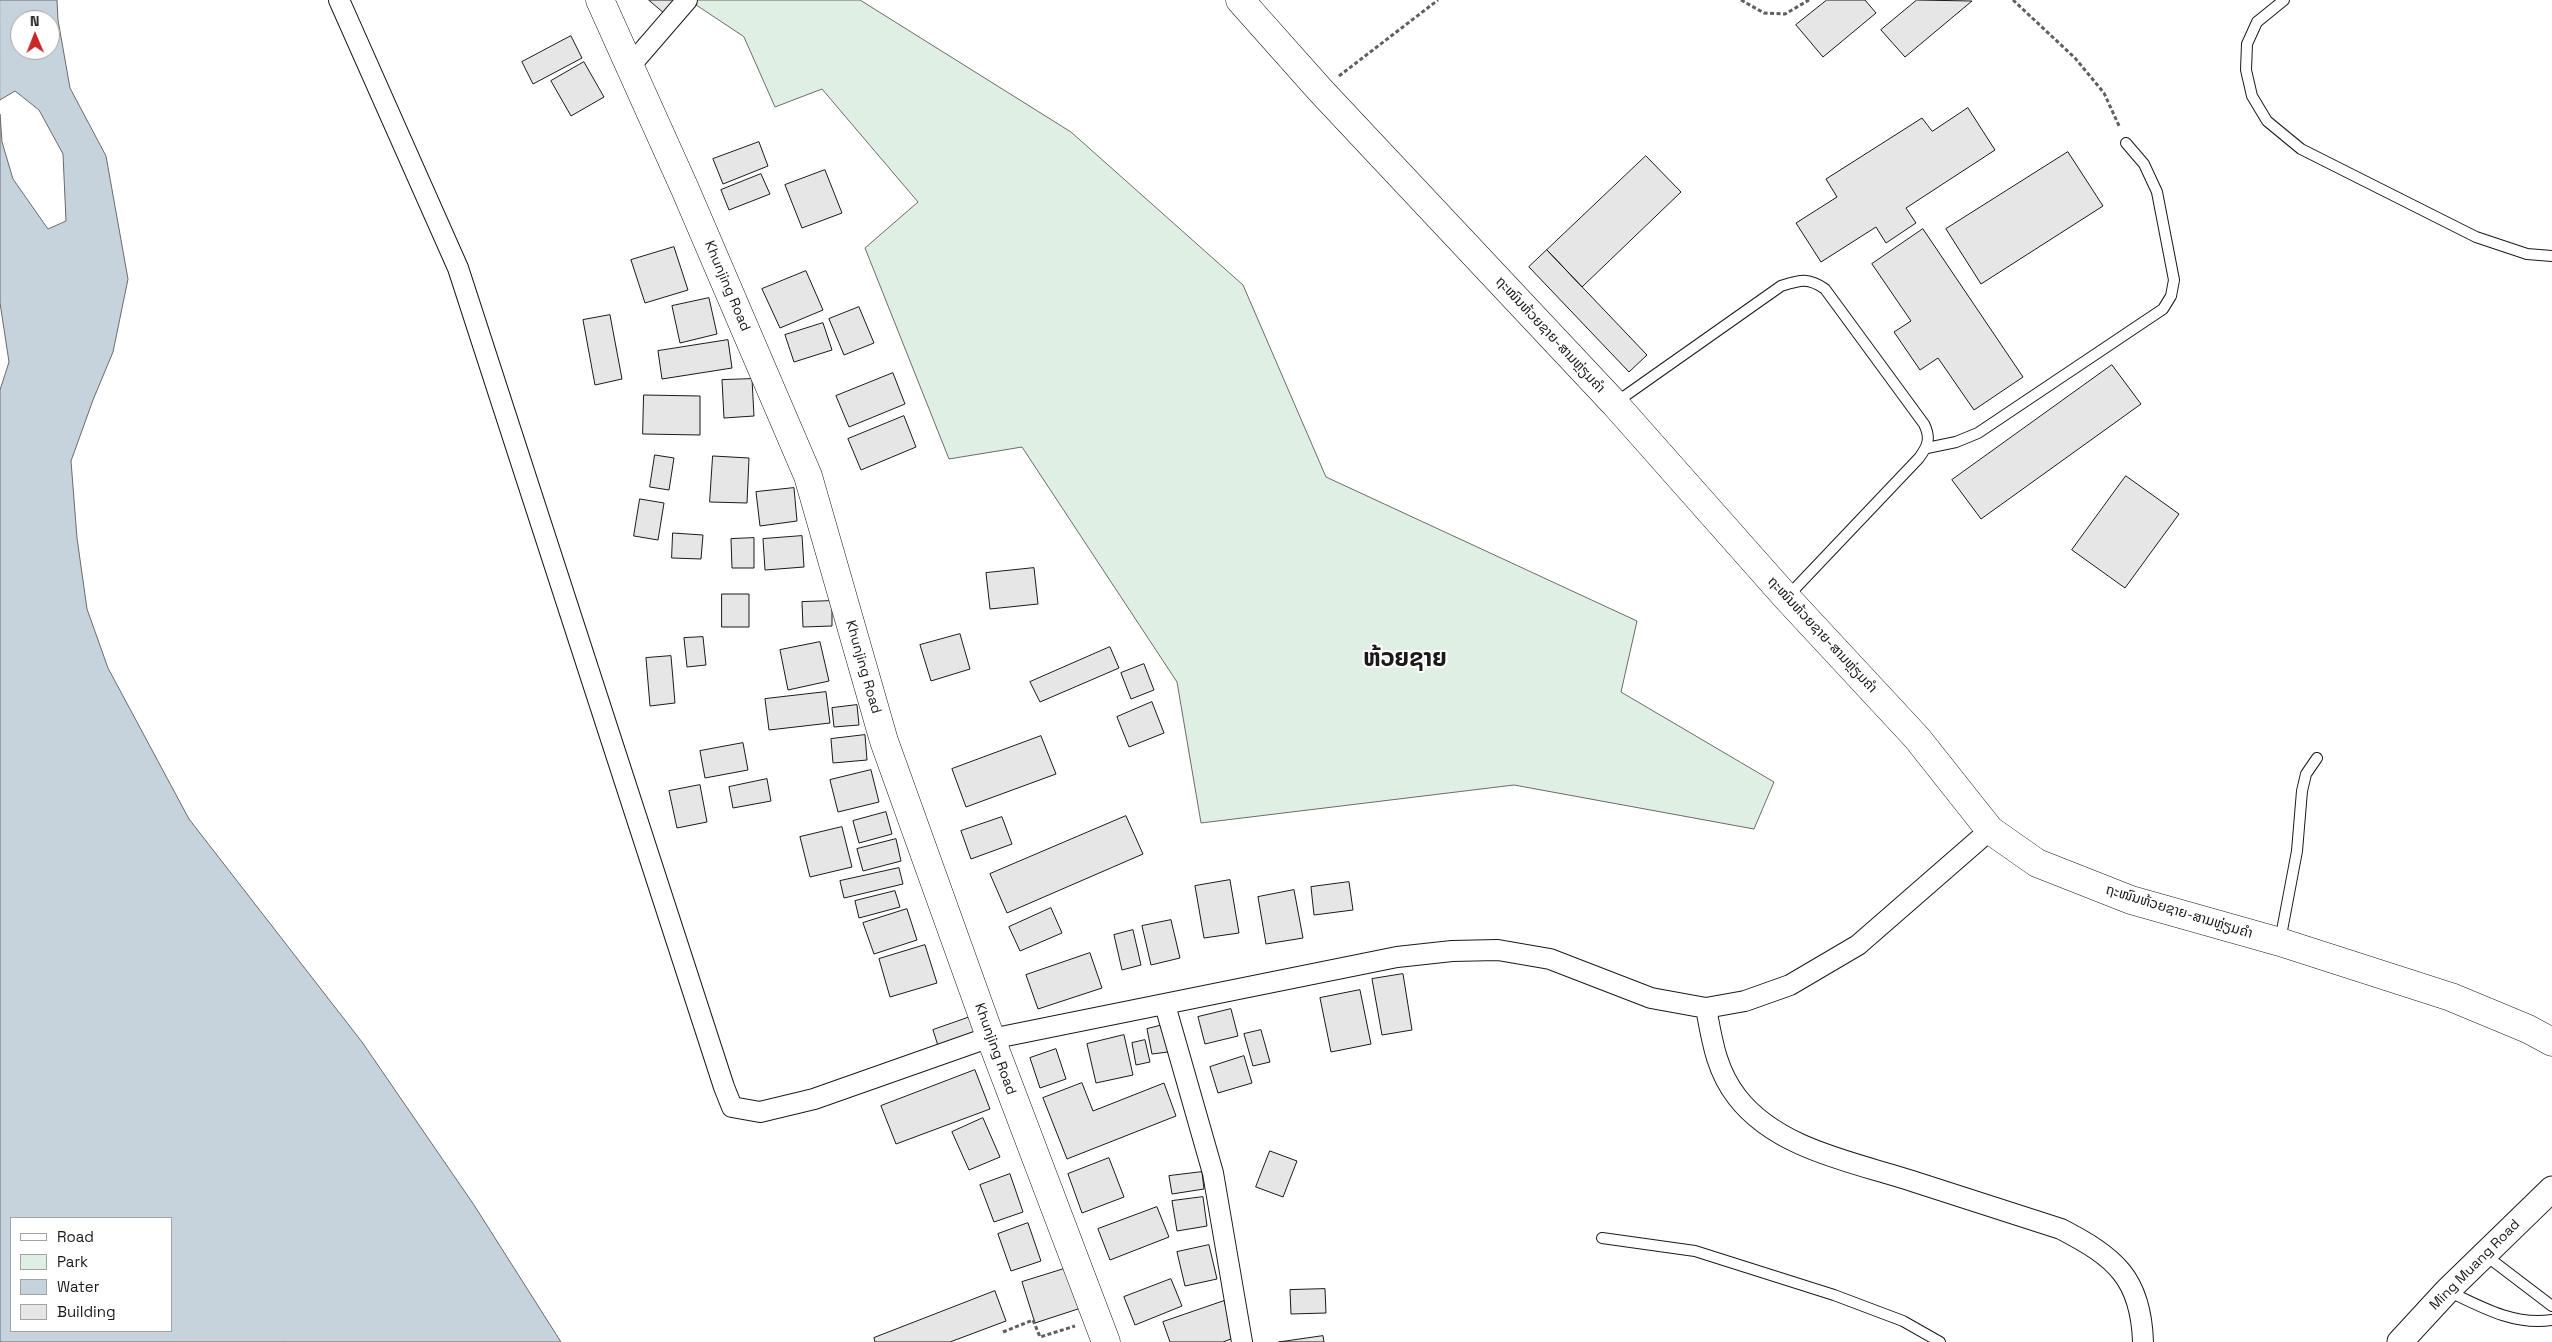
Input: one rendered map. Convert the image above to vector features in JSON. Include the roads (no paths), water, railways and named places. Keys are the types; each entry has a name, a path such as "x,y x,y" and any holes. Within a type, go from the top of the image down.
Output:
{"main road":[{"name":"Khunjing Road","path":"600,0 808,476 884,740 991,1038 1102,1330"},
{"name":"ຖະໜົນຫ້ວຍຊາຍ-ສາມຫຼ່ຽມຄຳ","path":"1240,0 1321,91 1615,404 1786,597 1917,738 1990,830 2037,863 2131,900 2280,942 2450,997 2528,1029 2552,1042"}],"street":[{"path":"339,0 458,268 732,1107 760,1112 814,1099 991,1038 1165,1005 1397,957 1452,951 1498,950 1550,959 1651,998 1706,1008 1746,1001 1790,985 1858,945 1990,830"},
{"path":"630,66 687,0"},
{"path":"1165,1005 1213,1173 1242,1342"},
{"path":"1706,1008 1715,1055 1725,1079 1738,1098 1765,1124 1807,1147 2061,1229 2096,1247 2120,1269 2134,1292 2142,1317 2143,1342"},
{"name":"Ming Muang Road","path":"2400,1342 2447,1291 2552,1189"}],"lane":[{"path":"2284,0 2256,22 2247,44 2246,70 2252,96 2268,121 2301,149 2476,237 2527,254 2552,256"},
{"path":"1786,597 1927,448 1956,442 1978,433 2163,309 2172,296 2174,280 2157,192 2144,164 2126,143"},
{"path":"1615,404 1781,286 1798,280 1814,281 1825,289 1924,424 1929,434 1927,448"},
{"path":"2280,942 2297,851 2302,791 2306,774 2317,758"},
{"path":"1602,1238 1704,1254 1834,1294 1903,1321 1940,1342"},
{"path":"2485,1255 2552,1306"},
{"path":"2447,1291 2485,1309 2524,1321 2552,1320"}],"water":[{"path":"0,0 57,0 58,10 10,10 10,60 60,60 60,31 70,88 106,156 128,279 113,352 71,461 77,538 87,609 108,668 189,819 362,1042 474,1205 561,1342 0,1342 0,390 9,362 0,303 0,114 2,142 13,179 48,229 66,221 63,154 39,110 15,91 0,100"}],"district":[{"name":"ຫ້ວຍຊາຍ","path":"1405,659"}]}
